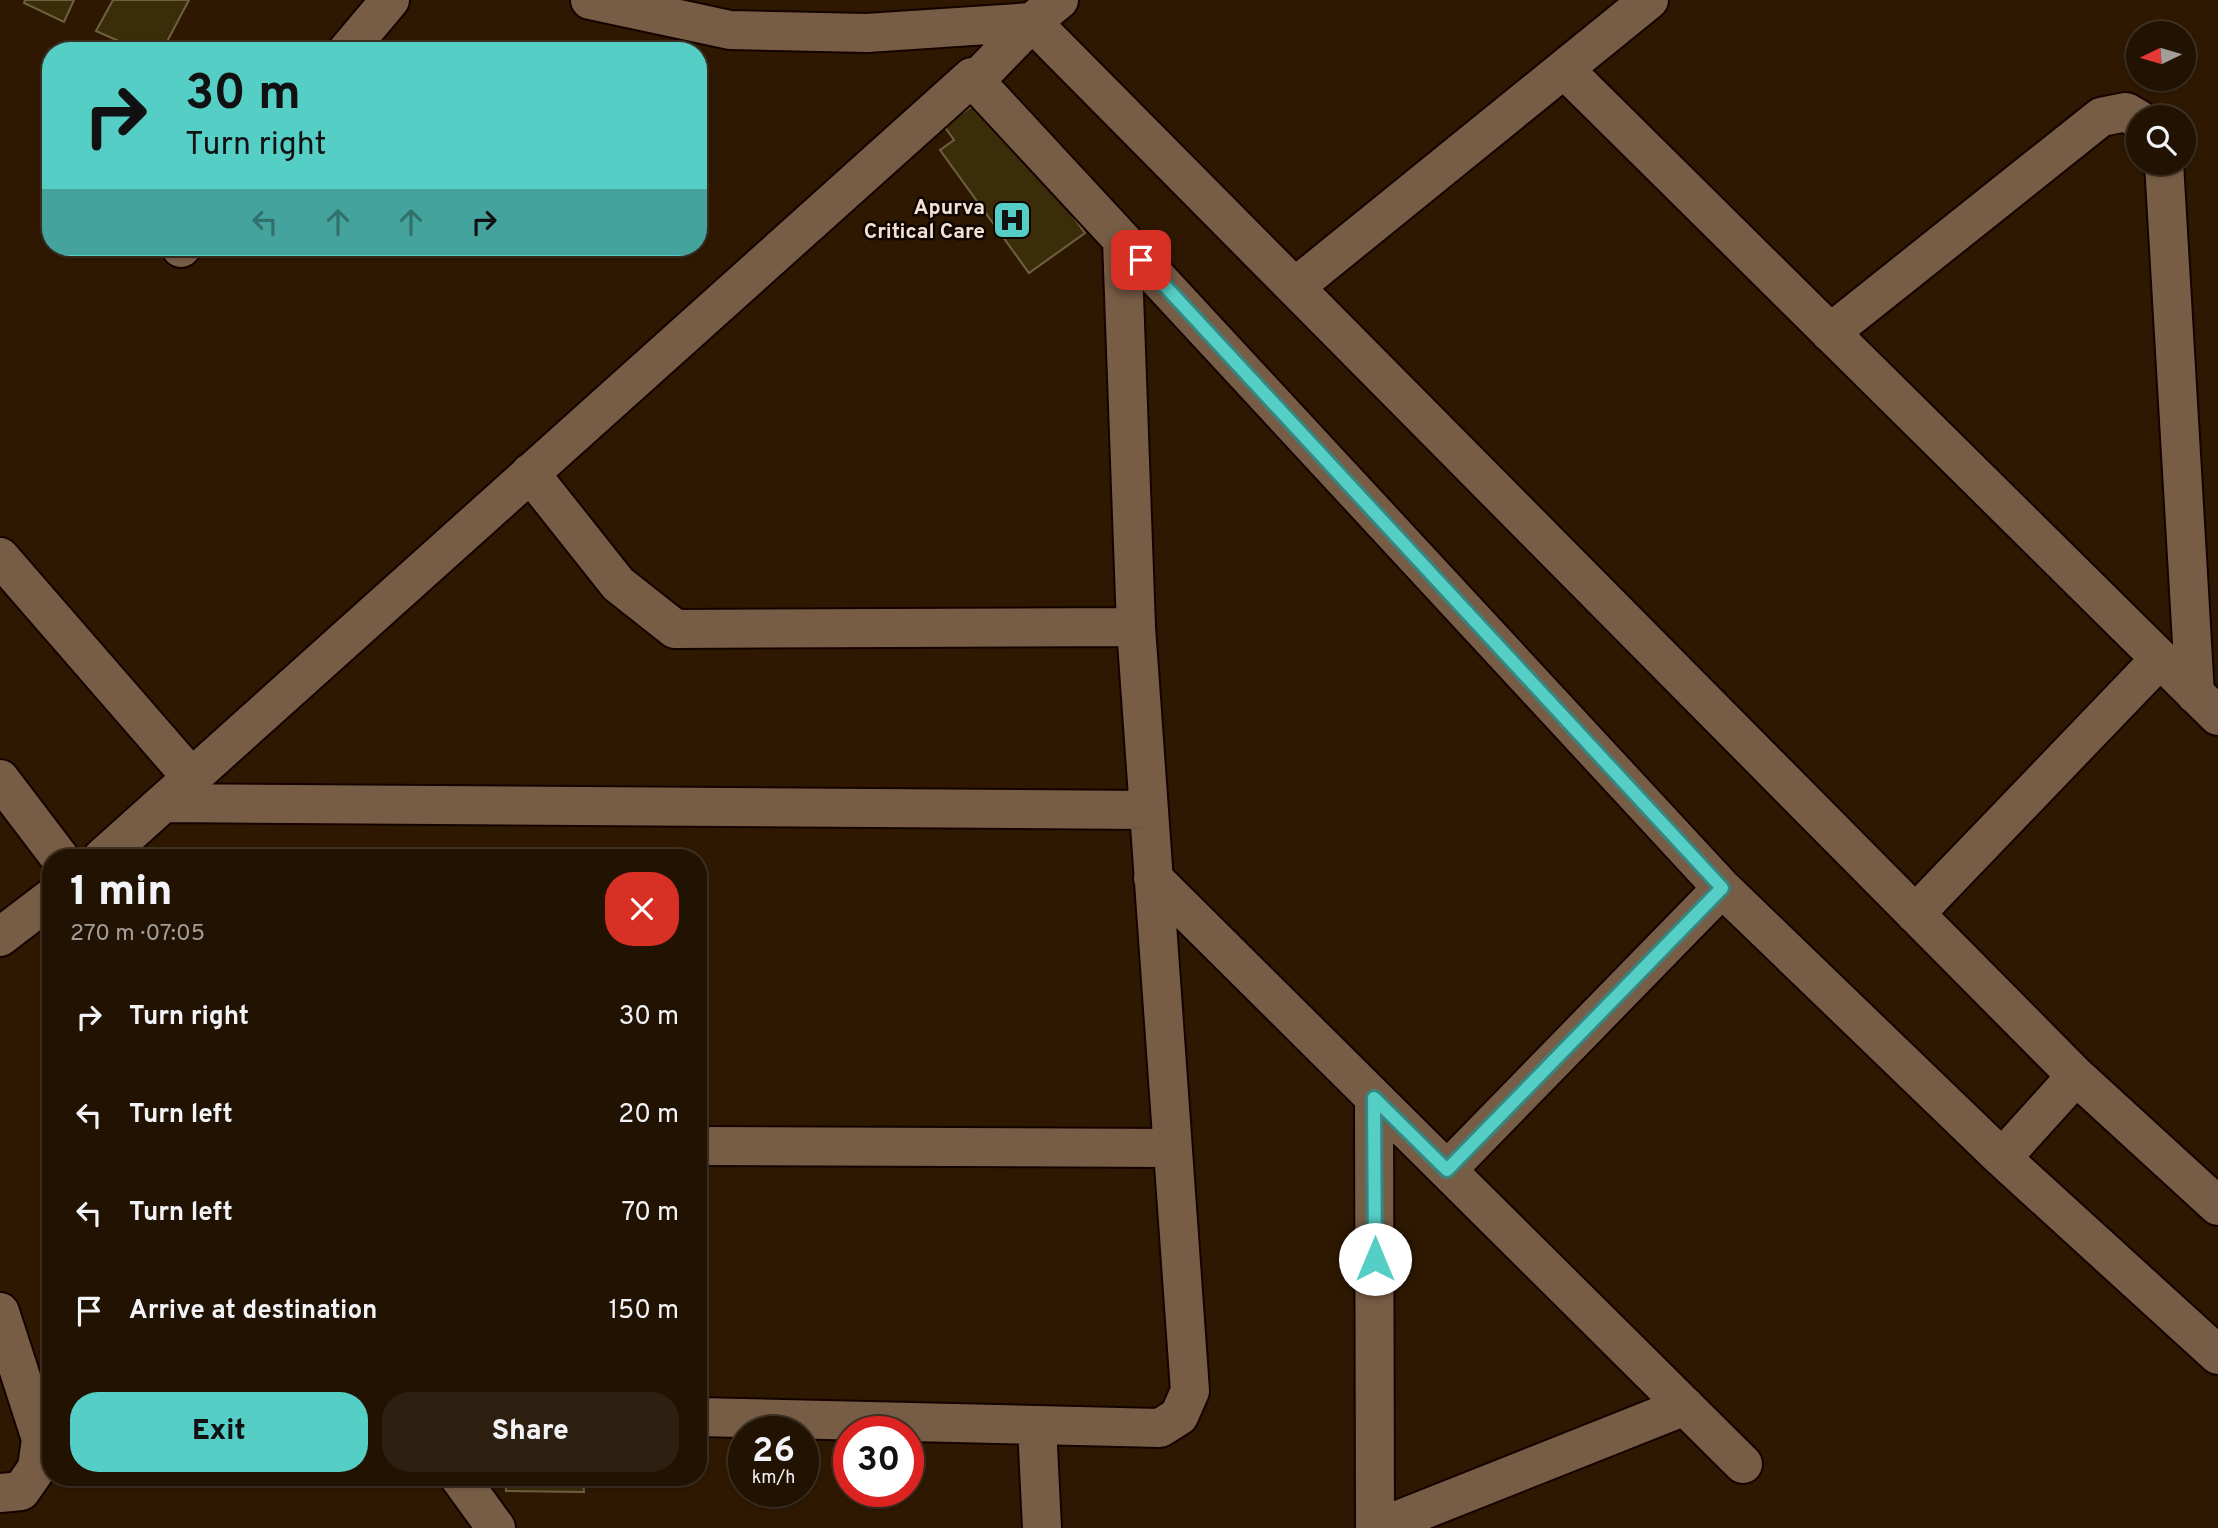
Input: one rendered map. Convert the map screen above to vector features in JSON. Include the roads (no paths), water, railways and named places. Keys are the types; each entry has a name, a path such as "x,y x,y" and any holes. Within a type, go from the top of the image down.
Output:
{"street":[{"path":"355,42 390,0"},
{"path":"590,0 730,30 867,33 1045,11"},
{"path":"1295,288 1649,0"},
{"path":"975,82 1045,11"},
{"path":"1045,11 1295,288 2076,1076 2218,1206"},
{"path":"1564,69 2207,705"},
{"path":"112,849 972,76 1722,888 2002,1158 2218,1355"},
{"path":"1830,333 2101,117 2126,112"},
{"path":"2165,175 2207,705"},
{"path":"707,1418 1160,1428 1179,1416 1190,1391 1136,627 1122,240"},
{"path":"530,474 618,584 676,629 1136,627"},
{"path":"0,557 192,778"},
{"path":"1915,914 2159,660"},
{"path":"0,779 53,849"},
{"path":"164,803 1148,810"},
{"path":"1153,878 1743,1464"},
{"path":"1447,1170 1722,888"},
{"path":"0,937 42,905"},
{"path":"2002,1158 2076,1076"},
{"path":"1374,1098 1377,1528 1685,1406"},
{"path":"707,1146 1171,1148"},
{"path":"0,1312 41,1439 37,1468 21,1491 0,1493"},
{"path":"1037,1426 1042,1528"},
{"path":"466,1486 496,1528"}],"place":[{"name":"Apurva Critical Care","path":"1012,220"}]}
